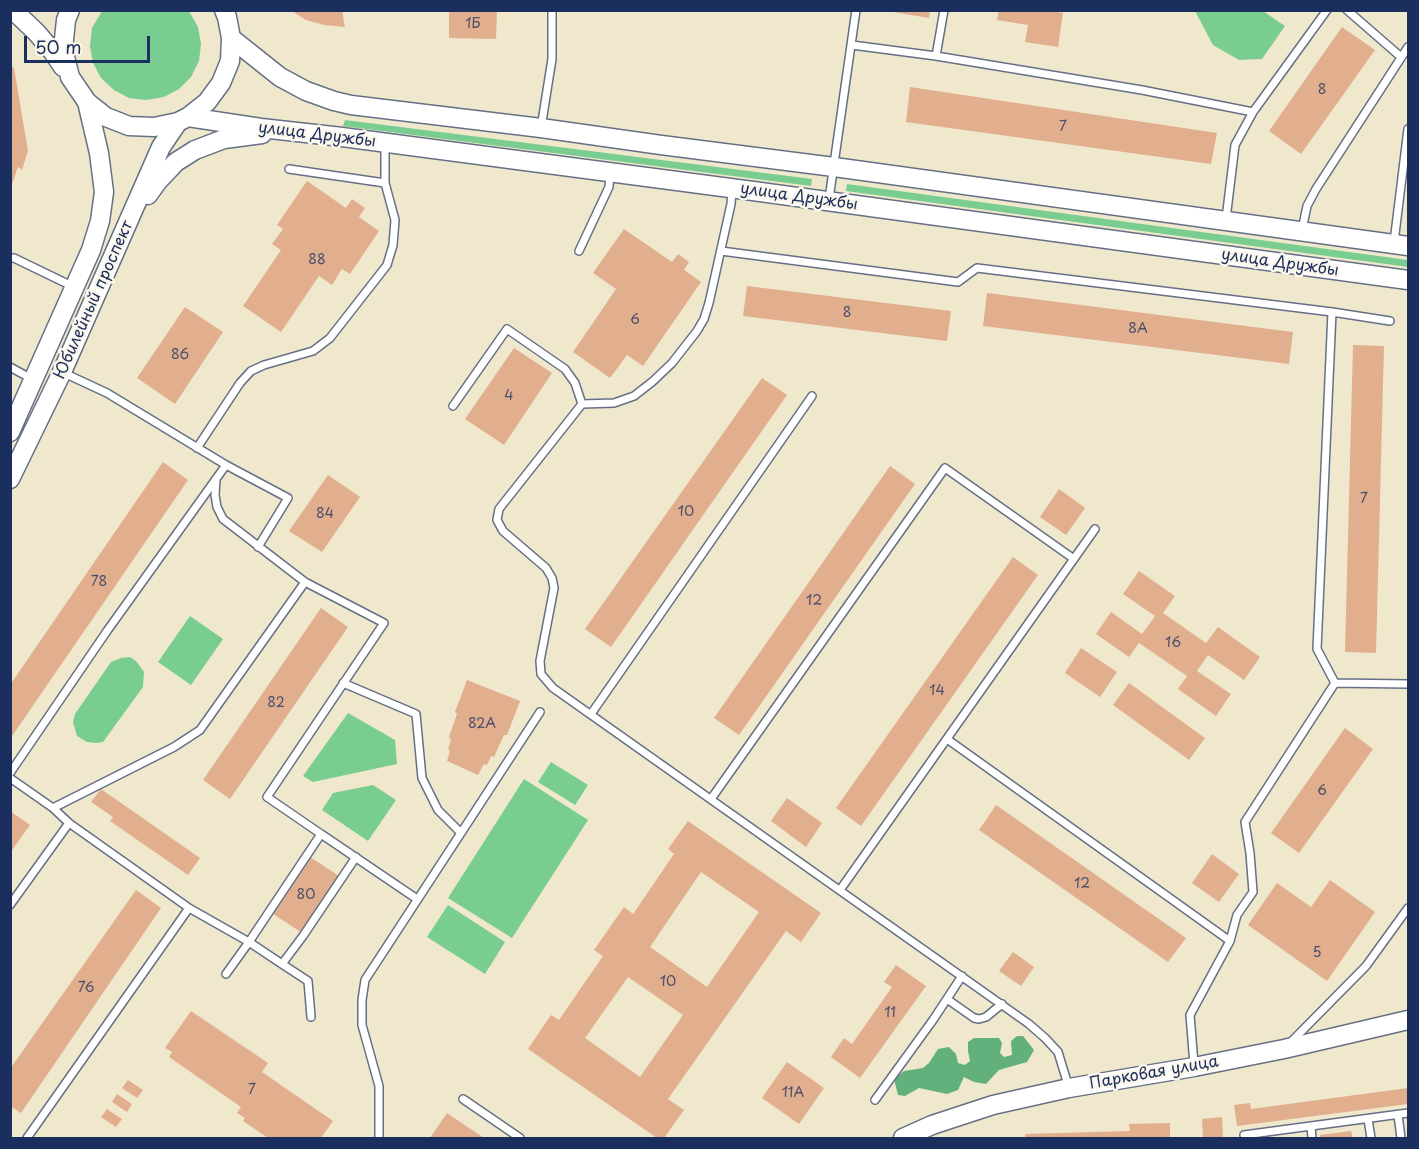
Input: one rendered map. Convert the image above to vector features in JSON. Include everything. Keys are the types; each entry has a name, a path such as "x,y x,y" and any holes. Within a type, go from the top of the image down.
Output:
{"main road":[{"path":"13,10 48,46 87,102 106,117 129,126 154,127 183,119"},
{"path":"70,10 66,20 63,49 70,77"},
{"path":"224,10 231,38"},
{"name":"Юбилейный проспект","path":"10,479 62,372 161,147 183,119 207,102 221,84 230,61 231,38"},
{"name":"улица Дружбы","path":"231,38 280,77 306,91 334,101 1401,244"},
{"name":"Юбилейный проспект","path":"10,432 91,250 100,221 104,192 99,153 87,102"},
{"name":"улица Дружбы","path":"183,119 610,172 1408,280"},
{"path":"128,223 158,181 176,162 195,150 224,139 284,131"},
{"name":"Парковая улица","path":"903,1138 932,1125 993,1105 1069,1088 1284,1049 1408,1020"}],"lane":[{"path":"540,128 552,59 552,10"},
{"path":"829,201 856,10"},
{"path":"936,56 944,10"},
{"path":"1226,220 1235,145 1253,112 1327,10"},
{"path":"1347,10 1401,57"},
{"path":"852,45 936,56 1142,90 1253,112"},
{"path":"1302,230 1307,206 1316,189 1408,47"},
{"path":"1401,244 1408,129"},
{"path":"197,448 240,383 251,371 313,351 330,338 387,265 393,245 395,219 385,183 385,143"},
{"path":"289,169 385,183"},
{"path":"579,251 609,187 610,172"},
{"path":"732,189 731,204 709,303 697,331 672,363 634,396 614,403 582,404 499,509 496,520 503,531 546,568 552,578 554,588 540,660 541,674 553,688 1029,1024 1058,1052 1069,1088"},
{"path":"721,251 958,282 977,268 1390,321"},
{"path":"10,258 74,287"},
{"path":"1332,312 1317,650 1335,683"},
{"path":"453,406 507,329 565,369 575,383 582,404"},
{"path":"10,367 34,380"},
{"path":"62,372 107,393 226,465 288,498 258,546"},
{"path":"591,714 812,396"},
{"path":"10,773 107,630 226,465"},
{"path":"711,799 945,468 1074,559"},
{"path":"216,479 217,507 223,519 305,582 384,623 267,797 417,899"},
{"path":"840,891 1095,529"},
{"path":"53,808 174,747 200,730 305,582"},
{"path":"343,683 416,714 422,778 438,810 461,833"},
{"path":"1335,683 1408,684"},
{"path":"1194,1067 1190,1015 1230,940 1237,915 1253,892 1245,822 1335,683"},
{"path":"379,1138 379,1086 362,1025 365,980 540,712"},
{"path":"947,739 1230,940"},
{"path":"10,778 189,908 249,942 308,981 311,1017"},
{"path":"10,905 69,823"},
{"path":"226,974 321,834"},
{"path":"282,964 356,857"},
{"path":"27,1138 189,908"},
{"path":"1284,1049 1366,966 1408,908"},
{"path":"875,1100 962,976"},
{"path":"947,999 974,1018 979,1019 986,1017 1002,1004"},
{"path":"463,1099 520,1138"},
{"path":"1244,1135 1266,1135 1311,1126 1408,1113"},
{"path":"1398,1115 1401,1138"},
{"path":"1368,1119 1371,1138"},
{"path":"1311,1126 1312,1138"}],"green space":[{"path":"102,11 189,11 198,27 201,44 199,61 191,77 179,89 164,97 146,100 129,98 114,90 101,78 93,63 90,46 92,28"},
{"path":"1195,11 1263,11 1285,26 1262,59 1239,60 1213,45"},
{"path":"345,120 812,179 811,186 343,126"},
{"path":"847,184 1408,260 1408,267 846,191"},
{"path":"190,616 223,639 191,685 158,662"},
{"path":"130,657 144,672 143,687 103,742 87,742 77,736 73,722 75,714 111,662"},
{"path":"348,713 395,740 397,764 313,782 303,776"},
{"path":"551,762 588,785 575,805 538,782"},
{"path":"524,779 588,820 512,938 448,898"},
{"path":"373,785 396,800 368,841 322,810 333,793"},
{"path":"448,905 505,942 485,974 427,937"},
{"path":"1017,1036 1023,1036 1034,1050 1027,1062 999,1070 986,1084 964,1077 958,1090 947,1094 919,1088 905,1096 898,1095 894,1079 904,1071 923,1068 938,1049 949,1047 956,1054 958,1063 965,1065 970,1061 968,1042 974,1038 999,1038 1002,1043 1000,1053 1004,1057 1012,1055 1011,1041"}],"building":[{"path":"290,10 342,10 345,27 306,20"},
{"path":"449,10 497,10 496,39 449,38"},
{"path":"893,10 930,10 929,18 893,12"},
{"path":"999,10 1046,10 1063,13 1058,47 1025,42 1028,25 997,20"},
{"path":"1342,27 1375,50 1301,154 1269,131"},
{"path":"10,66 14,68 28,151 22,170 18,167 11,187"},
{"path":"910,87 1217,133 1211,164 906,122"},
{"path":"307,181 346,208 352,199 365,208 359,217 379,231 350,274 342,269 332,285 319,276 281,332 243,306 281,250 272,244 283,229 277,225"},
{"path":"624,229 672,262 678,254 689,262 684,270 701,282 643,366 627,355 610,378 573,352 616,289 593,273"},
{"path":"747,286 951,311 947,341 743,316"},
{"path":"987,293 1293,332 1289,364 983,326"},
{"path":"185,307 223,332 175,404 137,378"},
{"path":"1353,345 1384,346 1376,653 1345,652"},
{"path":"514,348 552,373 504,445 465,419"},
{"path":"762,378 787,395 611,647 585,629"},
{"path":"163,462 188,480 10,739 10,685"},
{"path":"890,466 915,484 739,735 714,718"},
{"path":"328,475 360,497 322,552 289,531"},
{"path":"1059,489 1085,508 1066,535 1040,517"},
{"path":"1013,557 1038,575 861,826 836,808"},
{"path":"1139,571 1175,596 1163,613 1206,643 1218,627 1260,657 1244,680 1208,655 1197,671 1231,694 1216,716 1178,689 1187,676 1139,643 1129,657 1096,634 1111,612 1142,634 1155,616 1123,594"},
{"path":"321,608 348,627 230,799 203,780"},
{"path":"1081,648 1117,672 1100,697 1065,673"},
{"path":"467,680 520,701 507,735 504,735 494,757 491,756 478,775 447,761 451,740 449,737 457,714 455,712"},
{"path":"1129,683 1205,738 1189,760 1113,705"},
{"path":"1345,728 1373,749 1299,853 1271,833"},
{"path":"101,789 200,858 188,875 110,821 113,817 91,802"},
{"path":"787,798 822,823 806,847 771,821"},
{"path":"996,805 1186,938 1168,962 979,830"},
{"path":"10,811 30,825 10,853"},
{"path":"688,821 821,913 801,942 786,931 668,1099 684,1110 664,1138 657,1138 528,1049 551,1015 559,1020 603,956 594,950 624,907 633,914 674,854 668,849","holes":["701,872 759,912 707,987 650,947","628,977 683,1015 640,1077 585,1038"]},
{"path":"1212,854 1239,874 1219,902 1192,883"},
{"path":"310,857 339,876 302,933 272,913"},
{"path":"1330,880 1375,912 1327,981 1248,925 1277,883 1311,907"},
{"path":"136,890 161,908 21,1113 10,1106 10,1069"},
{"path":"1013,952 1034,967 1021,986 999,971"},
{"path":"896,965 926,986 860,1078 831,1057 844,1038 852,1044 892,987 884,982"},
{"path":"191,1011 268,1063 262,1072 333,1121 321,1138 268,1138 243,1121 245,1118 237,1113 241,1107 169,1057 172,1052 165,1048"},
{"path":"787,1062 824,1088 799,1124 762,1098"},
{"path":"128,1080 143,1090 137,1098 122,1088"},
{"path":"1408,1088 1408,1104 1237,1126 1234,1105 1250,1103 1251,1109"},
{"path":"117,1094 132,1104 127,1112 112,1102"},
{"path":"107,1109 122,1119 116,1127 101,1117"},
{"path":"447,1113 484,1138 430,1138"},
{"path":"1222,1117 1223,1138 1203,1138 1202,1119"},
{"path":"1170,1123 1170,1138 1025,1138 1025,1134 1130,1131 1129,1124"},
{"path":"1351,1131 1353,1138 1321,1138 1320,1135"}]}
